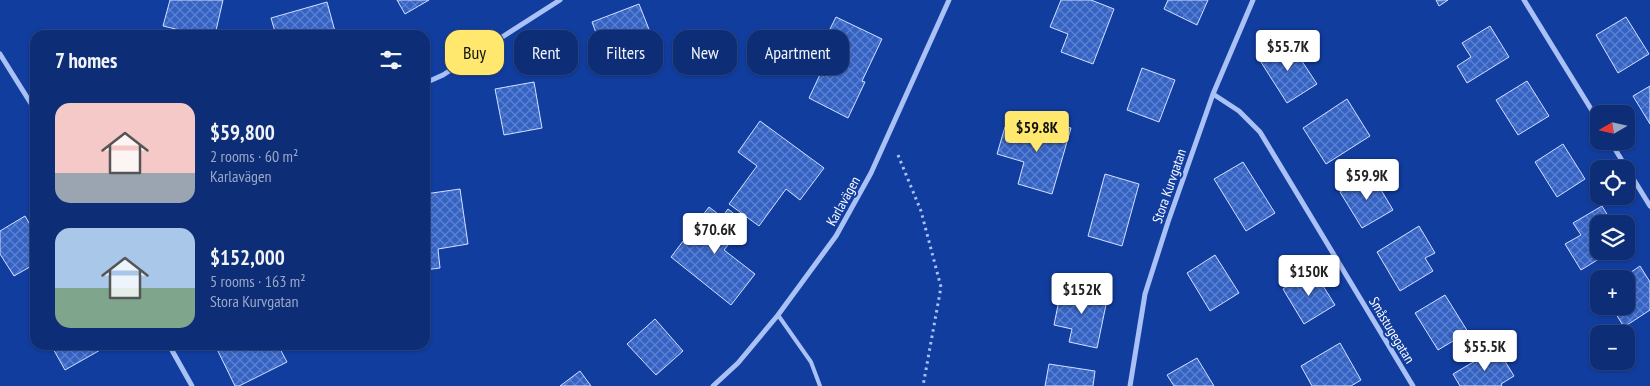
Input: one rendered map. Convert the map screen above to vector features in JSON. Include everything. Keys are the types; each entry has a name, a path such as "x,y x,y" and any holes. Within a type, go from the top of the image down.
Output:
{"street":[{"path":"430,81 443,75 560,0"},
{"name":"Karlavägen","path":"713,386 738,364 778,315 836,236 872,173 949,0"},
{"name":"Stora Kurvgatan","path":"1130,386 1145,294 1213,94 1253,0"},
{"path":"1524,0 1590,107"},
{"path":"0,54 30,101"},
{"name":"Småstugegatan","path":"1213,94 1239,111 1260,132 1413,386"},
{"path":"1616,150 1650,206"},
{"path":"172,350 192,386"}],"lane":[{"path":"778,315 811,362 820,386"}],"path":[{"path":"889,134 921,211 940,287 923,386"}],"building":[{"path":"170,0 223,0 216,30 180,30 163,26"},
{"path":"397,0 429,0 405,14"},
{"path":"1061,0 1091,0 1114,9 1093,64 1061,52 1068,34 1050,27"},
{"path":"1168,0 1208,0 1197,25 1164,9"},
{"path":"1436,0 1448,0 1439,6"},
{"path":"327,2 335,30 275,30 271,18"},
{"path":"639,4 649,30 595,30 592,22"},
{"path":"836,17 882,39 862,81 865,82 848,118 809,98 820,75 849,75 849,30 830,30"},
{"path":"1626,17 1649,54 1618,73 1596,35"},
{"path":"1490,26 1509,57 1467,83 1457,66 1471,57 1462,43"},
{"path":"1288,40 1317,84 1287,103 1259,59"},
{"path":"1142,68 1175,80 1159,122 1127,110"},
{"path":"1527,81 1549,116 1518,135 1496,100"},
{"path":"534,82 542,128 504,135 495,89"},
{"path":"1650,86 1650,124 1633,96"},
{"path":"1347,99 1370,136 1326,164 1303,128"},
{"path":"1036,118 1071,128 1052,194 1018,184 1024,162 997,154 1005,127 1031,135"},
{"path":"760,121 824,168 800,200 786,189 759,226 729,204 757,166 738,152"},
{"path":"1563,144 1585,179 1557,197 1535,162"},
{"path":"1243,162 1275,213 1246,231 1214,179"},
{"path":"1371,173 1393,210 1362,228 1340,192"},
{"path":"1105,174 1139,184 1122,246 1088,236"},
{"path":"460,189 468,244 438,249 440,268 430,269 430,193"},
{"path":"1602,206 1608,215 1590,215 1590,260 1597,260 1581,270 1565,244 1581,235 1573,223"},
{"path":"709,207 722,217 728,209 746,223 724,250 755,274 731,305 671,257"},
{"path":"25,216 30,224 30,267 14,276 0,254 0,231"},
{"path":"1419,226 1435,253 1425,258 1433,271 1400,291 1377,252"},
{"path":"1215,255 1239,293 1210,311 1187,273"},
{"path":"1640,266 1650,282 1650,310 1627,325 1623,325 1617,315 1635,315 1634,270"},
{"path":"1313,270 1335,305 1304,324 1283,289"},
{"path":"1062,285 1108,295 1097,348 1069,342 1072,329 1054,325"},
{"path":"1445,295 1468,332 1438,350 1415,313"},
{"path":"655,319 683,351 656,375 627,344"},
{"path":"1340,343 1361,380 1351,386 1312,386 1301,366"},
{"path":"1497,348 1514,376 1501,384 1502,386 1460,386 1453,374"},
{"path":"54,350 100,350 65,370"},
{"path":"217,350 281,350 287,362 239,386 235,386"},
{"path":"1197,358 1214,386 1174,386 1167,375"},
{"path":"1049,364 1095,371 1093,386 1045,386"},
{"path":"580,371 591,386 560,386"}]}
